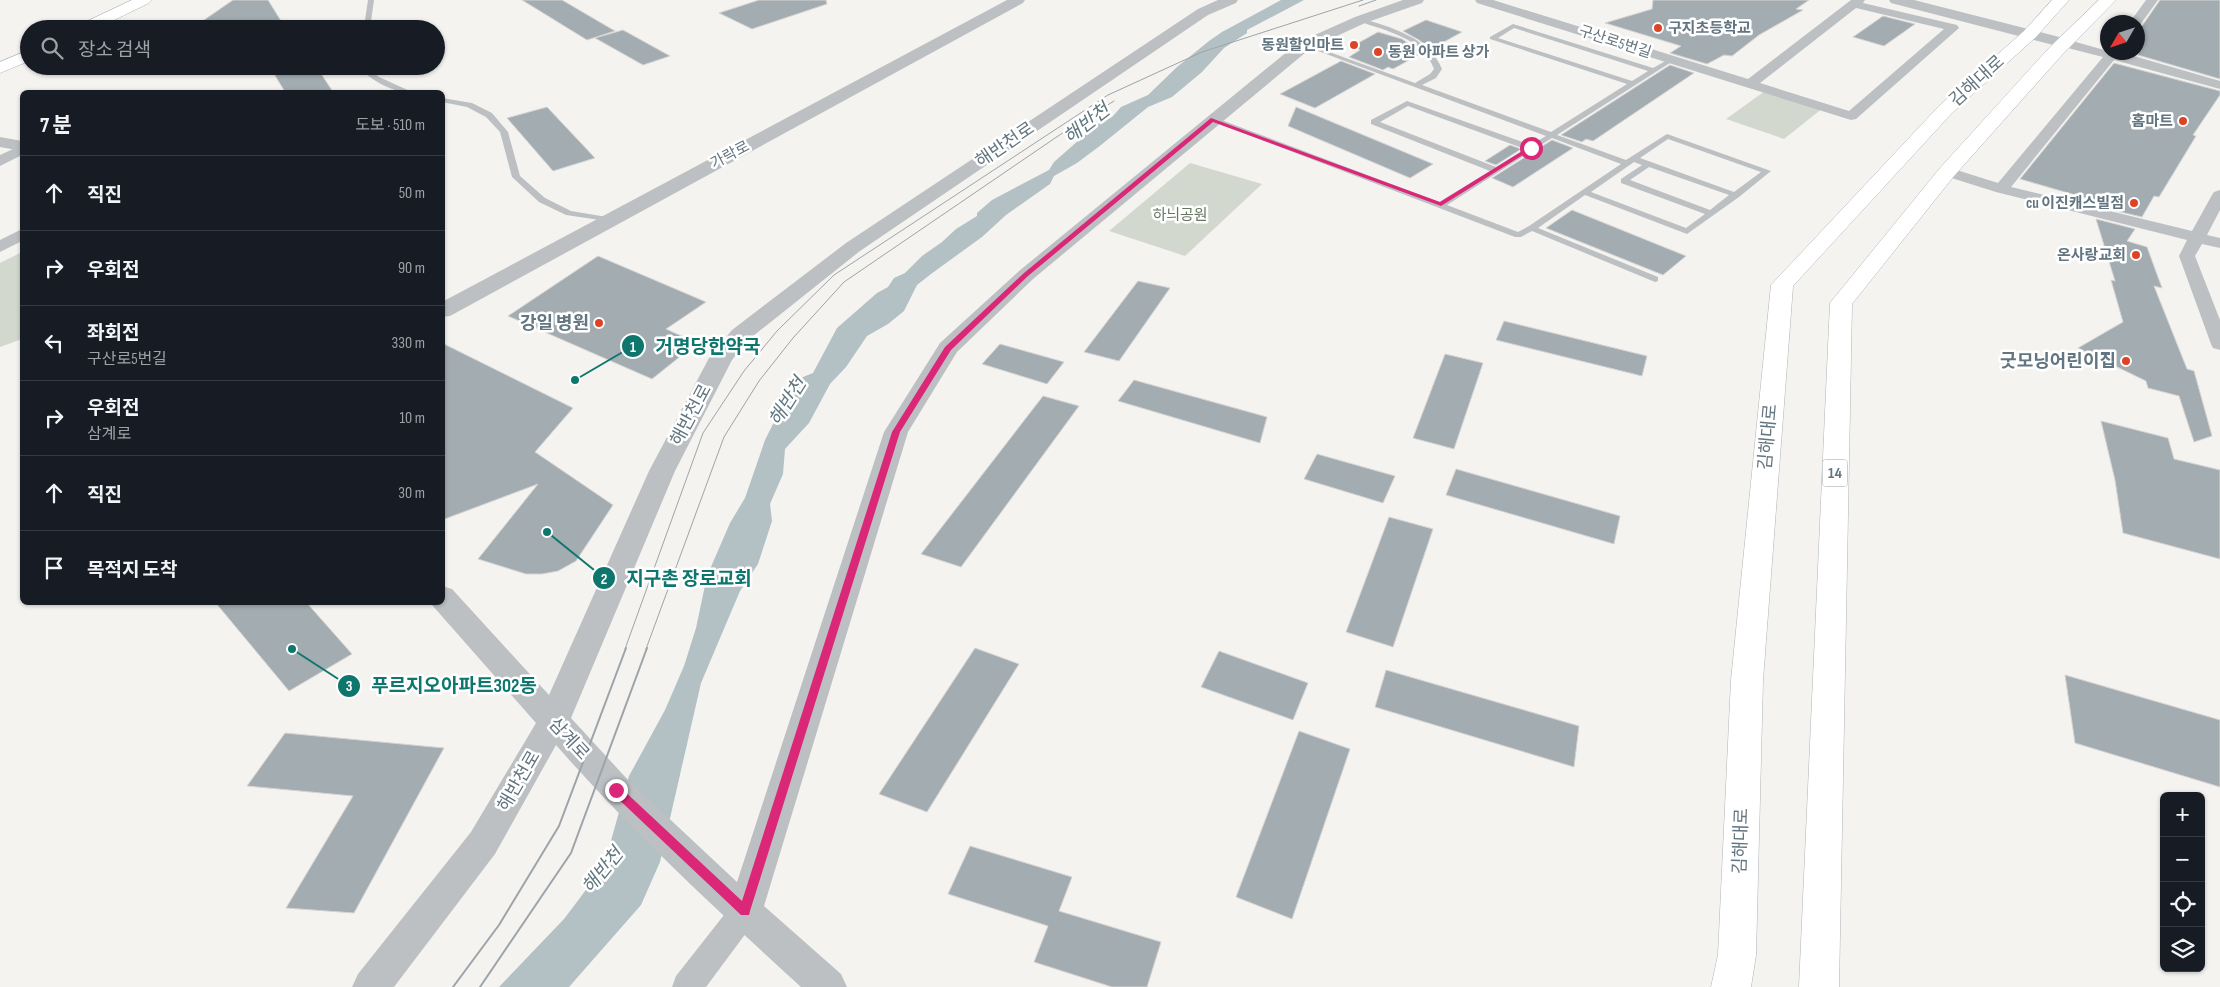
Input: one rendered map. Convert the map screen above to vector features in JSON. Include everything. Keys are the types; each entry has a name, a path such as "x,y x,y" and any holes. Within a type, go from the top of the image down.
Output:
{"main road":[{"path":"103,20 144,0"},
{"name":"김해대로","path":"1731,987 1737,955 1747,680 1782,285 1946,110 2030,34 2061,0"},
{"name":"김해대로","path":"1819,987 1841,303 1946,172 2065,43 2108,0"},
{"path":"0,68 20,59"}],"street":[{"name":"가락로","path":"445,309 1018,0"},
{"name":"해반천로","path":"371,987 483,843 553,722 662,471 721,358 740,335 853,248 1203,12 1231,0"},
{"path":"687,987 745,911 896,432 948,348 1026,275 1305,45 1360,20 1417,0"},
{"name":"구산로5번길","path":"1481,0 1851,116 1953,28 1856,2"},
{"path":"1896,0 2100,51"},
{"path":"2141,15 2152,0"},
{"path":"1748,85 1856,2"},
{"path":"2000,189 2108,60"},
{"path":"2134,60 2220,84"},
{"path":"0,142 20,147"},
{"path":"0,161 20,149"},
{"path":"1946,172 2000,189 2220,243"},
{"path":"2220,195 2187,256 2220,344"},
{"path":"0,247 20,235"},
{"name":"삼계로","path":"445,600 616,790 704,875 745,911"},
{"path":"745,911 828,987"}],"lane":[{"path":"368,20 371,0"},
{"path":"1305,45 1415,86 1433,76 1438,69 1436,60 1428,51 1413,40 1360,20"},
{"path":"1633,84 1492,38 1514,26 1654,71"},
{"path":"1441,204 1671,60"},
{"path":"371,75 376,79 403,90"},
{"path":"1415,86 1418,97"},
{"path":"1418,97 1531,148"},
{"path":"1496,170 1374,122 1418,97 1552,135 1631,161 1648,164 1736,195"},
{"path":"445,101 469,105 489,115 504,132 516,177 542,200 569,213 610,220"},
{"path":"1212,120 1441,204 1518,235 1532,228 1584,192 1667,136 1767,171 1687,232 1584,192"},
{"path":"1648,164 1624,181 1711,213"},
{"path":"1532,228 1656,280"}],"green space":[{"path":"1765,91 1823,108 1784,139 1726,119"},
{"name":"하늬공원","path":"1190,163 1262,184 1185,256 1109,231"},
{"path":"20,253 20,340 0,347 0,263"}],"water":[{"name":"해반천","path":"1281,0 1304,0 1247,30 1247,33 1224,48 1202,72 1172,97 1148,107 1077,163 1054,176 1050,184 1006,215 982,237 917,285 904,311 888,324 867,336 846,367 830,384 809,423 785,449 783,474 770,504 772,521 758,564 740,591 701,683 660,862 641,905 569,987 499,987 564,919 604,866 629,776 665,710 684,666 696,628 707,576 730,523 745,498 765,440 776,418 779,396 803,377 813,373 837,328 877,293 888,287 894,278 905,273 922,256 956,229 977,216 977,213 992,200 1049,170 1054,162 1096,125 1112,117 1121,107 1148,95 1177,67 1209,41"}],"building":[{"path":"233,0 268,0 280,20 204,20"},
{"path":"522,0 562,0 615,31 587,40"},
{"path":"759,0 826,0 827,4 752,29 719,13"},
{"path":"1653,0 1809,0 1796,9 1803,10 1759,35 1732,56 1724,55 1707,64 1670,53 1681,46 1605,23 1652,9"},
{"path":"2160,0 2220,0 2220,79 2145,57 2145,22"},
{"path":"1883,16 1915,24 1884,46 1853,37"},
{"path":"1426,20 1462,32 1431,49 1403,31"},
{"path":"623,30 670,56 643,65 595,38"},
{"name":"동원 아파트 상가","path":"1378,32 1402,39 1422,53 1393,69 1388,67 1383,70 1349,57 1360,50 1351,47"},
{"path":"1341,61 1375,74 1315,108 1280,94"},
{"path":"2114,63 2220,91 2220,95 2193,135 2196,136 2159,197 2154,196 2142,217 2091,205 2089,199 2020,179"},
{"path":"1670,65 1694,73 1593,141 1586,139 1582,142 1561,135"},
{"path":"275,75 322,75 332,90 284,90"},
{"path":"547,107 595,158 553,171 507,118"},
{"path":"1296,107 1433,164 1410,178 1288,126"},
{"path":"1552,140 1573,148 1513,187 1492,178"},
{"path":"1510,145 1521,149 1496,165 1485,161"},
{"path":"1572,210 1686,256 1663,275 1546,228"},
{"path":"2096,219 2135,229 2127,241 2147,247 2162,288 2154,286 2187,369 2194,371 2212,436 2194,442 2179,396 2148,388 2146,381 2078,348 2123,322 2111,280 2115,281"},
{"name":"강일 병원","path":"598,256 706,302 666,329 697,343 652,379 508,316"},
{"path":"1138,281 1170,288 1119,361 1084,352"},
{"path":"1504,321 1647,356 1642,376 1496,340"},
{"path":"445,344 573,408 535,452 613,505 576,561 558,571 526,574 478,559 538,484 445,519"},
{"path":"1000,344 1064,362 1047,384 982,364"},
{"path":"1445,354 1483,363 1454,449 1413,438"},
{"path":"1134,380 1267,417 1260,443 1118,401"},
{"path":"1043,396 1079,406 961,567 921,554"},
{"path":"2101,421 2168,438 2174,459 2220,470 2220,559 2123,533 2115,480"},
{"path":"1317,454 1395,476 1383,503 1304,479"},
{"path":"1456,469 1620,516 1614,544 1446,495"},
{"path":"1389,517 1433,529 1393,647 1346,632"},
{"path":"217,605 309,605 352,654 289,691"},
{"path":"975,648 1019,664 927,812 879,794"},
{"path":"1219,651 1308,683 1293,720 1201,687"},
{"path":"1386,670 1579,726 1574,767 1375,707"},
{"path":"2065,675 2220,720 2220,787 2075,743"},
{"path":"1299,731 1350,749 1292,919 1236,897"},
{"path":"285,733 444,748 354,913 286,908 353,796 247,786"},
{"path":"970,846 1072,877 1059,911 1161,942 1147,987 1112,987 1034,962 1048,926 948,894"}],"tram line":[{"path":"625,649 703,433 744,371 777,331 834,275 1108,95 1202,52 1363,0"},
{"path":"1359,6 1376,0"},
{"path":"646,649 724,437 759,381 793,338 844,282 1061,134 1114,101"},
{"path":"453,987 499,925 559,826 626,648"},
{"path":"480,987 571,853 647,648"}],"place":[{"name":"구지초등학교","path":"1658,28"},
{"name":"동원할인마트","path":"1354,45"},
{"name":"동원 아파트 상가","path":"1378,52"},
{"name":"홈마트","path":"2183,121"},
{"name":"cu 이진캐스빌점","path":"2134,203"},
{"name":"온사랑교회","path":"2136,255"},
{"name":"강일 병원","path":"599,323"},
{"name":"굿모닝어린이집","path":"2126,361"},
{"name":"거명당한약국","path":"575,380"},
{"name":"지구촌 장로교회","path":"547,532"},
{"name":"푸르지오아파트302동","path":"292,649"}],"route":[{"path":"616,790 704,875 745,911 896,432 948,348 1026,275 1212,120 1441,204 1531,148"}]}
